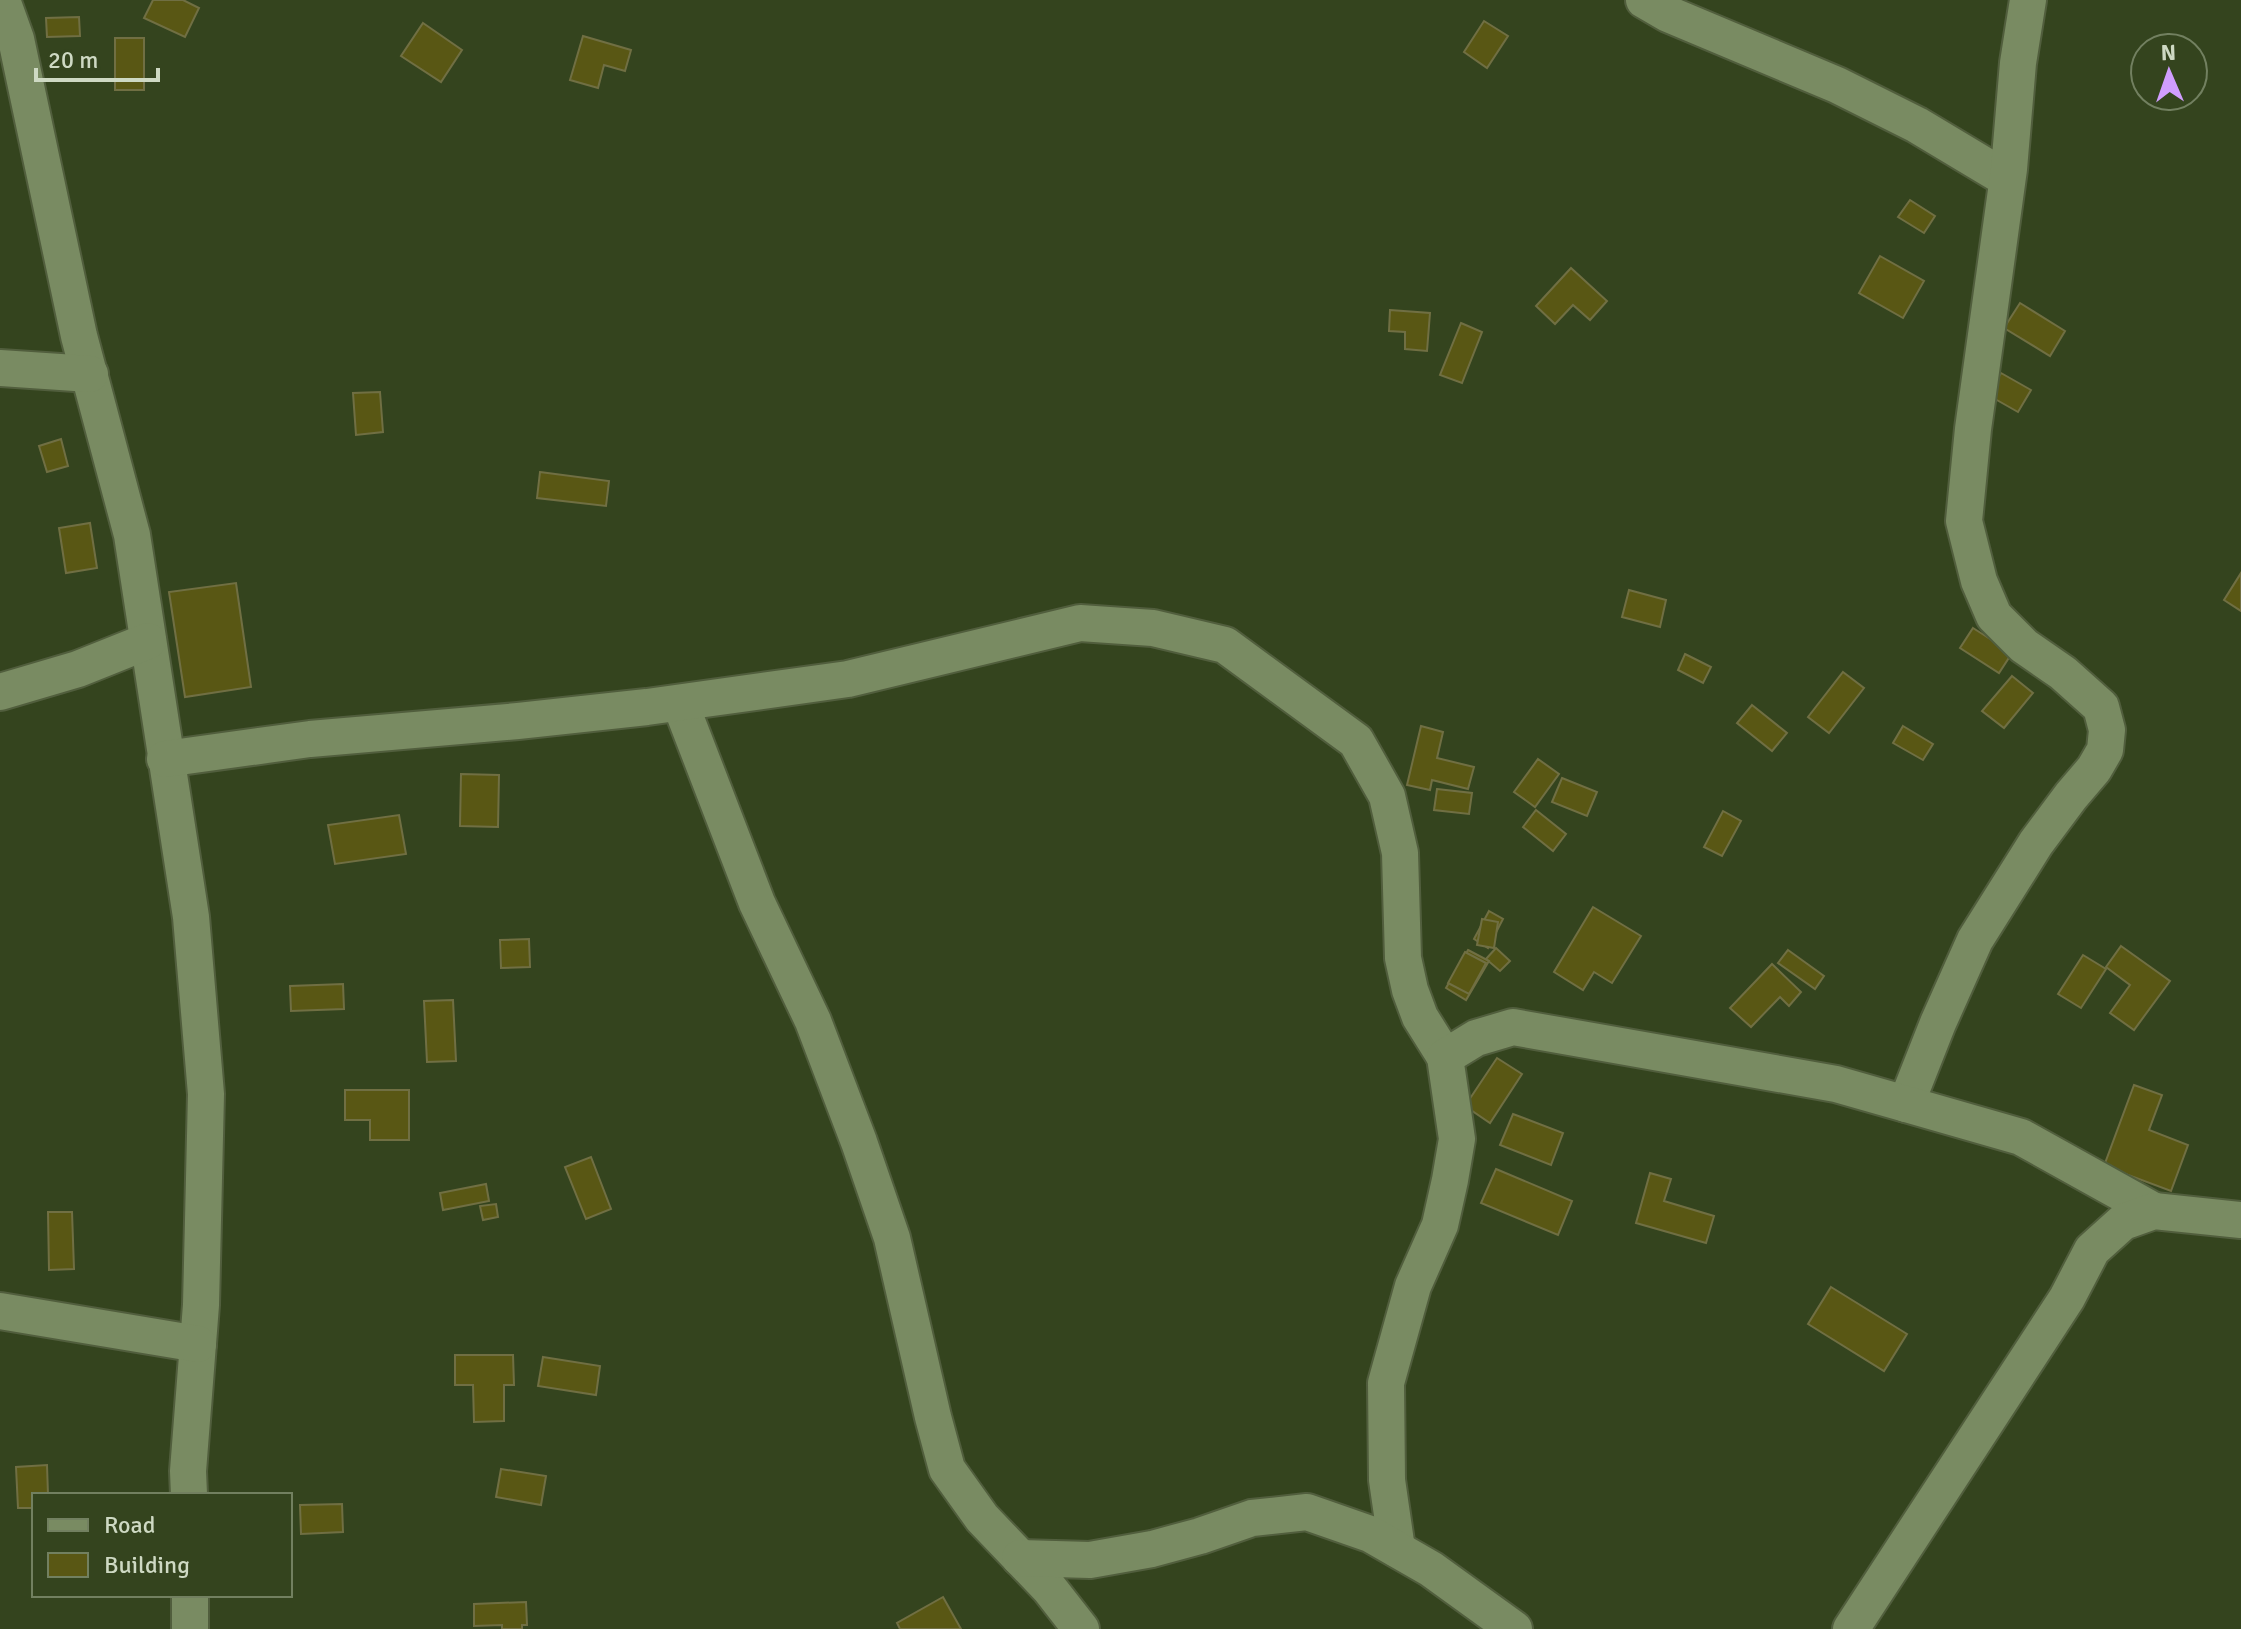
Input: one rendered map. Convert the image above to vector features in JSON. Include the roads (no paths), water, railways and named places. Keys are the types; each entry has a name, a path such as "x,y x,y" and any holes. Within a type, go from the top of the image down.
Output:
{"street":[{"path":"2,0 16,39 79,336 132,535 191,917 206,1094 201,1305 189,1493"},
{"path":"1644,0 1668,14 1837,85 1917,125 2007,179"},
{"path":"1906,1104 1975,940 2036,843 2094,769 2105,750 2107,730 2101,707 2063,673 2024,646 1994,616 1979,581 1964,521 2028,0"},
{"path":"0,368 90,374"},
{"path":"165,759 310,739 680,703 848,679 1080,623 1153,628 1225,645 1356,741 1387,796 1400,853 1403,958 1410,990 1420,1017 1445,1057 1457,1139 1450,1180 1440,1225 1413,1286 1386,1383 1387,1480 1397,1549"},
{"path":"0,692 78,669 148,641"},
{"path":"680,703 757,903 813,1021 859,1142 892,1238 947,1469 982,1518 1049,1588 1081,1629"},
{"path":"1445,1057 1476,1038 1513,1027 1836,1084 2021,1137 2154,1211 2241,1220"},
{"path":"1851,1629 2067,1298 2092,1250 2123,1222 2154,1211"},
{"path":"0,1311 198,1344"},
{"path":"1020,1558 1090,1560 1152,1549 1252,1518 1307,1512 1370,1534 1397,1549 1431,1569 1514,1629"},
{"path":"190,1597 190,1629"}]}
